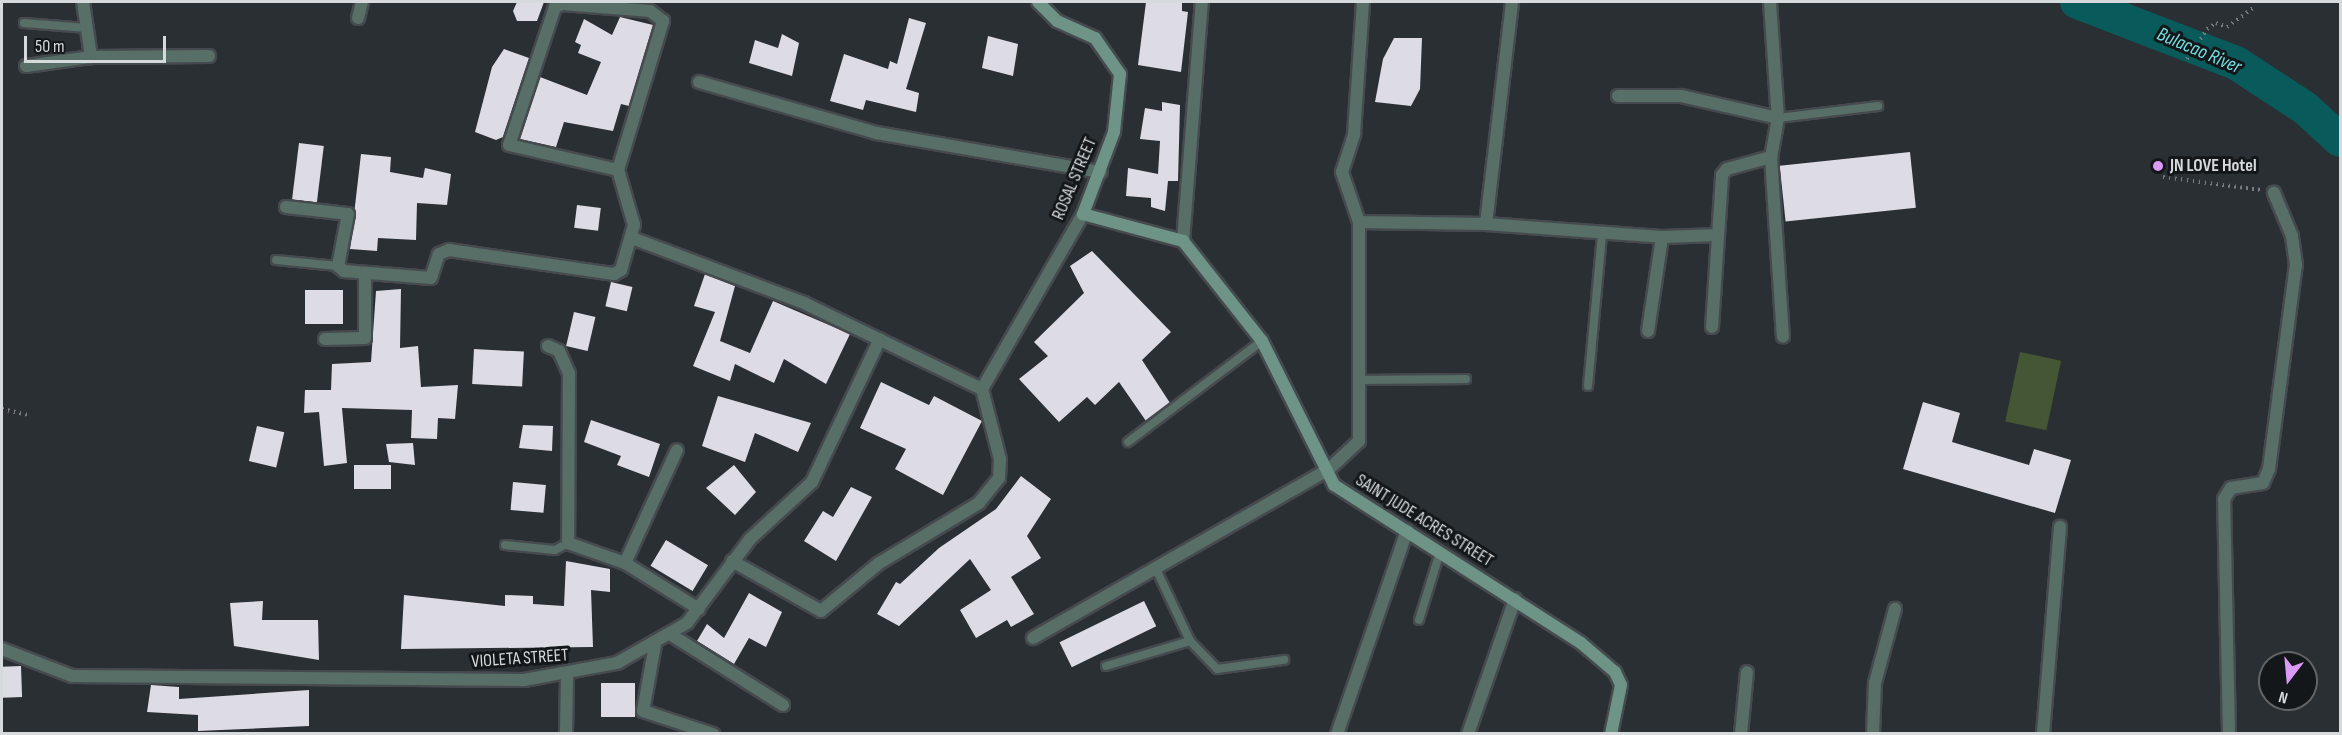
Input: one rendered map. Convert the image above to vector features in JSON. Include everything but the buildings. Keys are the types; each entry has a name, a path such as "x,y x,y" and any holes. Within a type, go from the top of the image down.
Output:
{"street":[{"path":"83,2 91,57"},
{"path":"358,18 362,2"},
{"name":"ROSAL STREET","path":"982,389 1083,214 1101,172 1121,104 1120,74 1095,38 1057,21 1038,2"},
{"path":"1083,214 1183,241 1202,2"},
{"path":"1033,638 1328,470 1361,436 1359,222 1342,172 1354,134 1363,2"},
{"path":"1486,224 1512,2"},
{"path":"1770,2 1778,118 1771,157 1783,337"},
{"path":"286,207 348,214 338,266 365,274 431,278 439,254 449,250 614,274 626,263 632,238 632,213 618,170 663,21 650,10 558,4 509,144 618,170"},
{"path":"26,66 91,57 209,56"},
{"path":"699,82 877,133 1101,172"},
{"path":"1618,96 1681,96 1778,118"},
{"path":"1712,327 1724,172 1771,157"},
{"path":"2229,734 2224,499 2231,488 2263,483 2269,469 2296,265 2292,236 2274,193"},
{"path":"1359,222 1486,224 1662,237 1718,235"},
{"path":"1648,332 1662,237"},
{"path":"632,238 804,303 982,389 1000,459 999,478 979,503 878,564 821,611 732,561"},
{"name":"SAINT JUDE ACRES STREET","path":"1183,241 1262,341 1334,485 1515,599 1615,672 1621,685 1611,734"},
{"path":"326,339 365,338 365,274"},
{"name":"VIOLETA STREET","path":"2,649 72,676 469,681 567,676 617,663 673,636 699,609 732,561 812,482 880,339"},
{"path":"548,346 560,351 569,373 568,543 625,563 699,609"},
{"path":"625,563 677,450"},
{"path":"2043,734 2060,527"},
{"path":"1337,734 1407,531"},
{"path":"1468,734 1515,599"},
{"path":"1873,734 1875,683 1895,609"},
{"path":"673,636 783,705"},
{"path":"655,645 643,711 713,734"},
{"path":"1741,734 1747,672"},
{"path":"566,734 567,676"}],"lane":[{"path":"24,23 87,28"},
{"path":"1778,118 1878,106"},
{"path":"1588,386 1602,234"},
{"path":"276,260 338,266"},
{"path":"1128,442 1262,341"},
{"path":"1361,380 1466,379"},
{"path":"505,544 555,550 568,543"},
{"path":"1419,620 1440,552"},
{"path":"1156,569 1190,641 1217,669 1284,660"},
{"path":"1106,666 1190,641"}],"path":[{"path":"2187,59 2207,29 2216,23 2227,27 2253,8"},
{"path":"2163,177 2274,193"},
{"path":"2,409 28,415"}],"green space":[{"path":"2020,352 2061,361 2046,430 2005,421"}],"waterway":[{"name":"Bulacao River","path":"2077,2 2236,63 2305,108 2340,140"}],"place":[{"name":"JN LOVE Hotel","path":"2158,166"}]}
